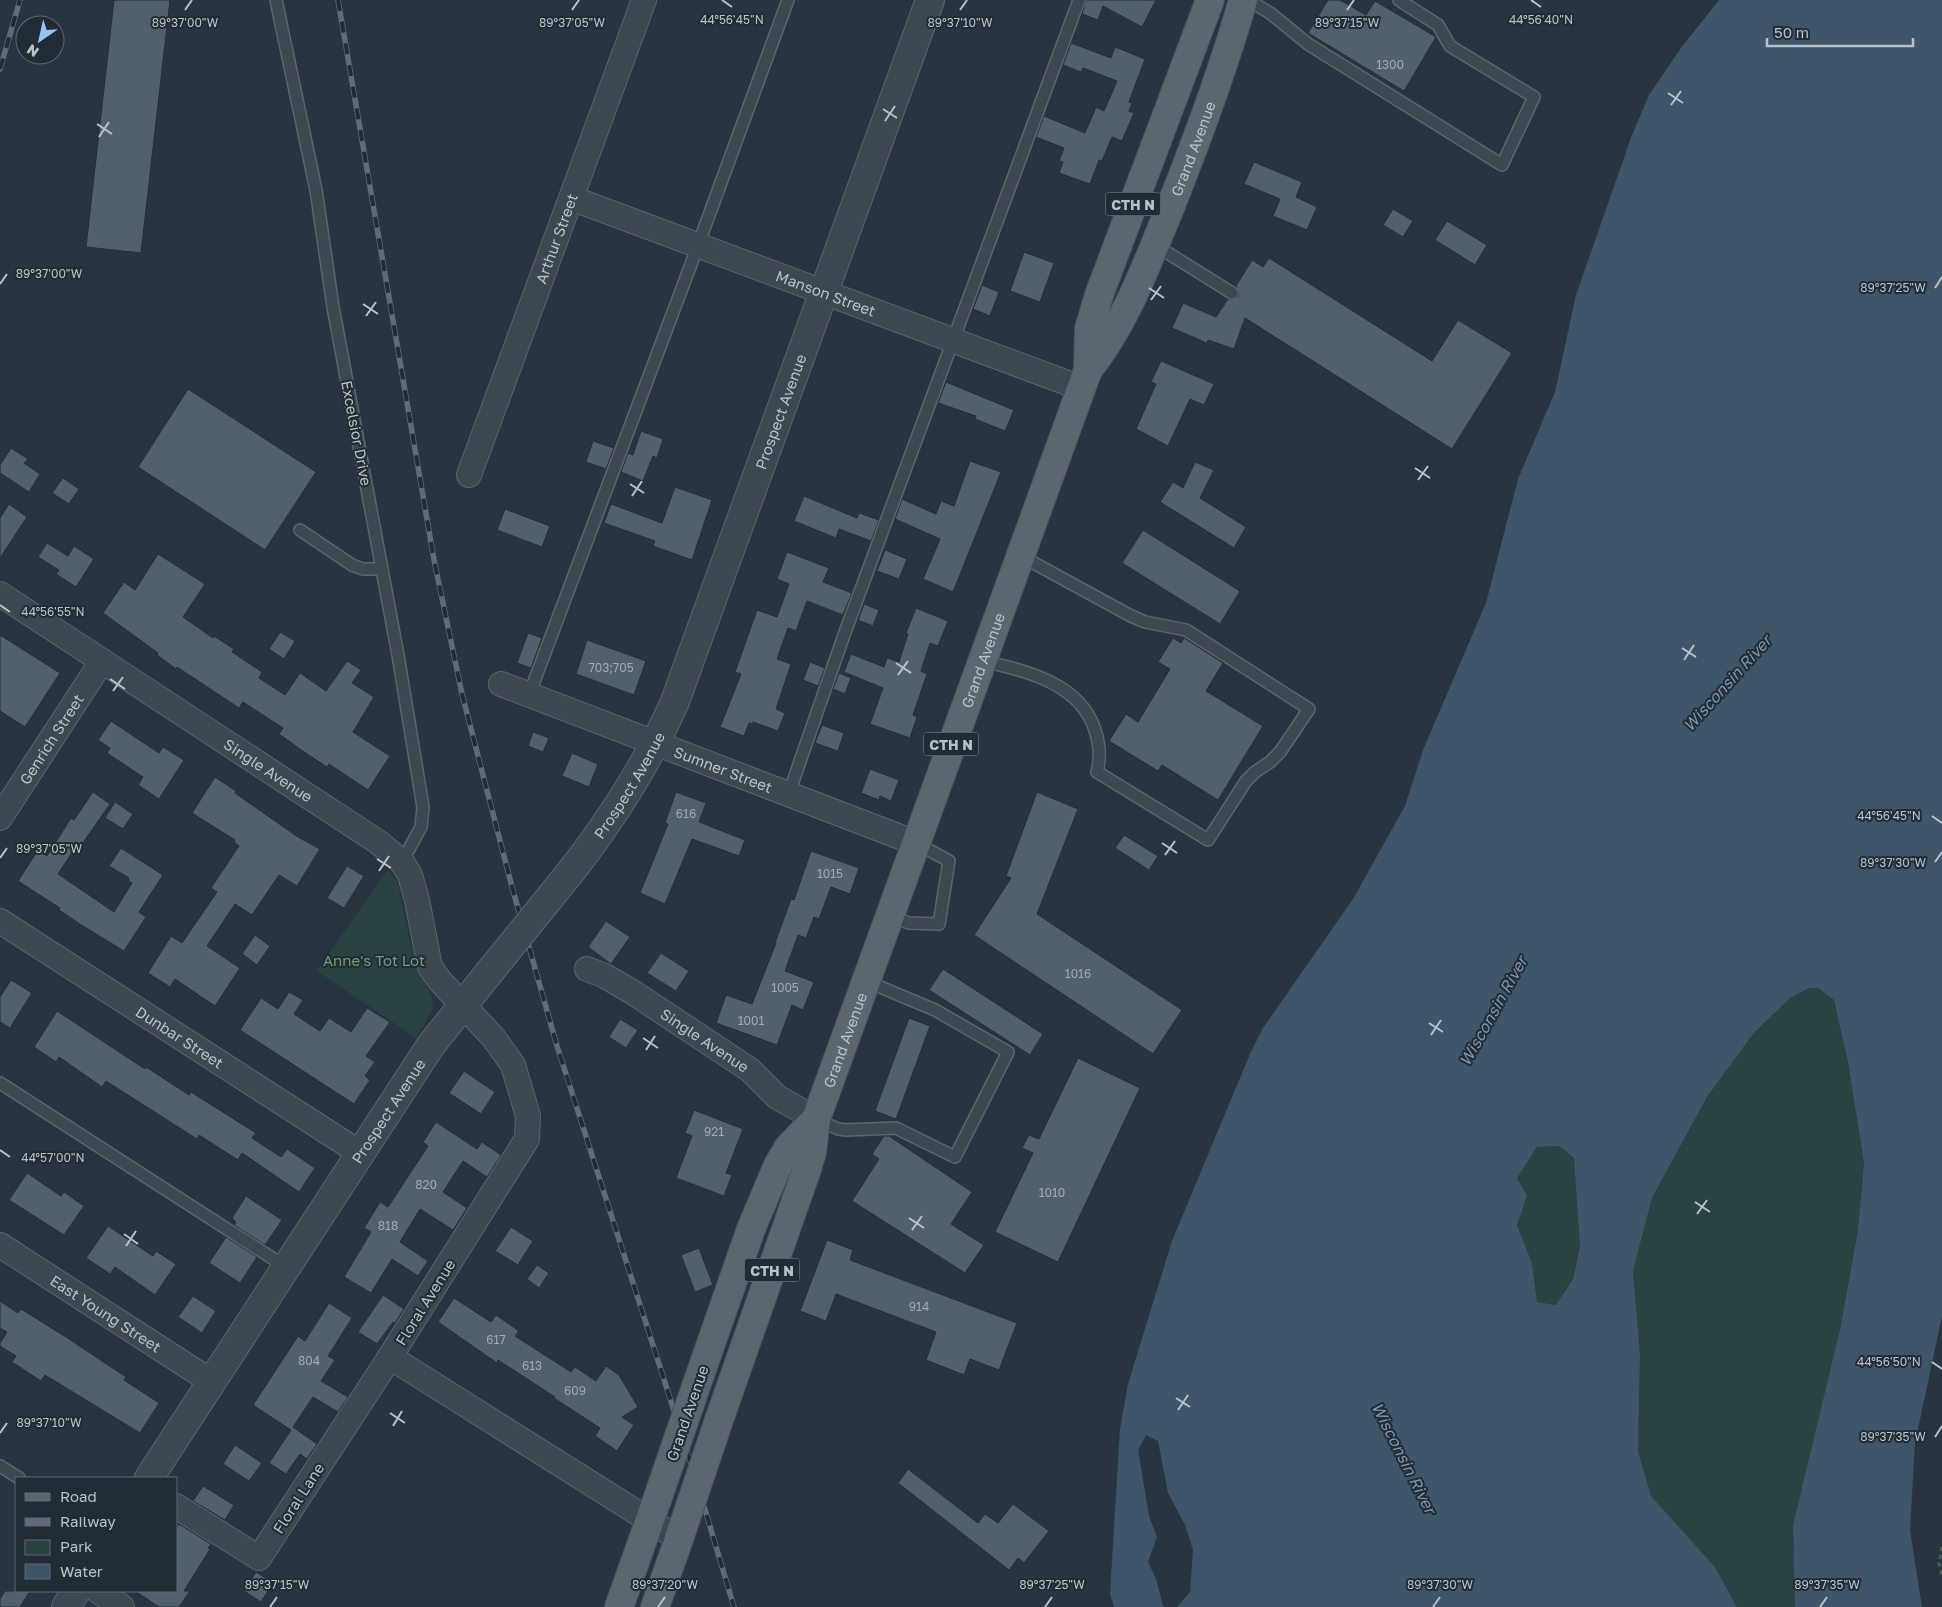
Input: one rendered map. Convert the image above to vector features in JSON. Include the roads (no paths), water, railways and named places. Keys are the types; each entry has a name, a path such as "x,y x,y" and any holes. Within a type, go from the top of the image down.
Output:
{"main road":[{"path":"1188,0 1195,24 1194,42"},
{"name":"Grand Avenue","path":"1084,379 1093,312 1210,0"},
{"name":"Grand Avenue","path":"654,1607 807,1170 812,1152 816,1118 1084,379 1116,328 1155,245 1214,88 1243,0"},
{"name":"Grand Avenue","path":"620,1607 751,1230 778,1165 788,1148 816,1118"}],"street":[{"name":"Arthur Street","path":"469,475 644,0"},
{"name":"Prospect Avenue","path":"150,1477 431,1045 582,859 615,814 656,743 679,693 930,0"},
{"name":"Manson Street","path":"571,198 954,340 1084,379"},
{"name":"Single Avenue","path":"0,594 370,837 402,862 410,875 415,891 430,967 463,1006"},
{"name":"Genrich Street","path":"0,818 102,661"},
{"name":"Sumner Street","path":"501,684 916,843"},
{"name":"Dunbar Street","path":"0,921 360,1153"},
{"name":"Single Avenue","path":"587,969 610,979 649,1003 750,1070 777,1098 816,1118"},
{"name":"Floral Avenue","path":"463,1006 493,1037 513,1065 528,1116 527,1139 390,1357 653,1510 679,1539"},
{"name":"East Young Street","path":"0,1245 212,1382"},
{"name":"Floral Lane","path":"178,1507 259,1558 390,1357"},
{"path":"66,1607 75,1592"},
{"path":"100,1592 122,1607"}],"lane":[{"name":"Excelsior Drive","path":"276,0 316,190 333,307 398,655 423,808 421,828 402,862"},
{"path":"529,695 788,0"},
{"path":"789,794 847,626 1079,0"},
{"path":"1248,0 1270,14 1308,44 1502,165 1534,97 1450,46 1438,25 1399,0"},
{"path":"1155,245 1232,293"},
{"path":"300,530 352,565 362,568 382,569"},
{"path":"983,661 1029,672 1064,691 1087,712 1093,724 1100,752 1096,772 1208,840 1246,781 1280,752 1309,708 1186,630 1145,622 1130,616 1020,556"},
{"path":"889,916 909,923 939,924 948,861 916,843"},
{"path":"816,1118 838,1129 896,1128 955,1157 1008,1052 935,1010 866,981"},
{"path":"0,1083 286,1267"},
{"path":"0,1466 17,1477"}],"water":[{"name":"Wisconsin River","path":"1719,0 1942,0 1942,1316 1915,1443 1910,1530 1922,1607 1795,1607 1793,1525 1841,1325 1858,1229 1864,1163 1848,1062 1834,1000 1818,988 1809,988 1790,998 1753,1034 1707,1097 1652,1198 1633,1271 1640,1355 1638,1451 1651,1496 1715,1567 1737,1607 1177,1607 1190,1592 1193,1550 1185,1525 1168,1493 1158,1441 1146,1435 1138,1450 1149,1516 1157,1537 1148,1562 1156,1579 1163,1606 1165,1607 1114,1607 1110,1594 1120,1429 1128,1384 1172,1241 1250,1054 1263,1028 1353,899 1405,806 1423,750 1486,603 1518,479 1555,392 1576,295 1632,135 1649,95 1681,48","holes":["1559,1146 1574,1158 1580,1246 1573,1279 1556,1305 1537,1302 1532,1263 1517,1225 1527,1196 1517,1178 1537,1147"]}],"railway":[{"path":"0,69 20,0"},
{"path":"338,0 434,560 462,694 512,887 557,1046 695,1476 734,1607"}],"park label":[{"name":"Anne's Tot Lot","path":"374,960"}]}
